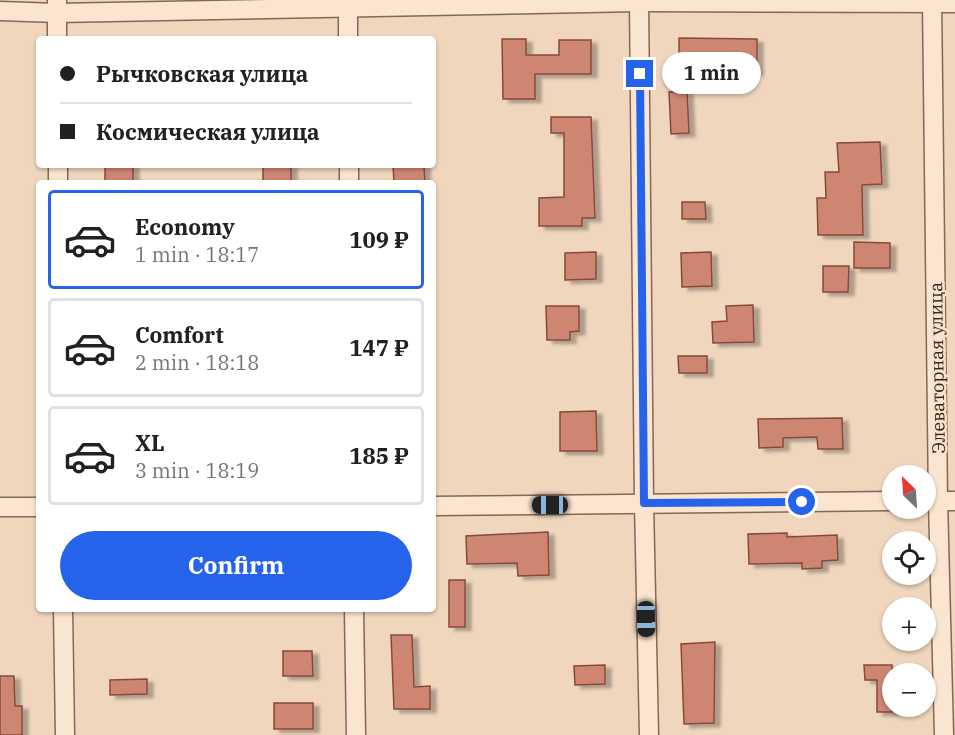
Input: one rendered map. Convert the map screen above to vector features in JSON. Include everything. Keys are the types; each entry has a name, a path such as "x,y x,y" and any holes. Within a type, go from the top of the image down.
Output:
{"street":[{"path":"639,1 644,503 649,735"},
{"path":"0,11 57,7 639,1 955,3"},
{"name":"Элеваторная улица","path":"932,2 944,735"},
{"path":"348,4 348,36"},
{"path":"57,7 57,36"},
{"path":"436,506 882,501"},
{"path":"0,507 36,507"},
{"path":"63,612 65,735"},
{"path":"354,612 356,735"}],"building":[{"path":"679,38 757,39 757,72 679,70"},
{"path":"502,39 526,39 526,55 559,55 559,40 591,40 591,74 535,74 535,99 503,99"},
{"path":"687,91 689,133 671,134 669,92"},
{"path":"551,117 591,117 595,218 582,218 582,226 539,226 539,198 564,197 564,133 551,133"},
{"path":"880,142 882,184 862,185 863,235 818,235 817,198 826,198 825,172 839,172 837,143"},
{"path":"105,168 133,168 133,180 105,180"},
{"path":"263,168 291,168 291,180 263,180"},
{"path":"393,168 424,168 425,180 394,180"},
{"path":"682,202 705,202 706,219 682,219"},
{"path":"854,242 890,243 890,268 854,268"},
{"path":"596,252 596,279 565,280 565,253"},
{"path":"711,252 712,286 682,287 681,253"},
{"path":"823,266 849,266 848,292 823,292"},
{"path":"753,305 754,342 713,343 712,322 727,321 726,306"},
{"path":"546,306 579,306 579,331 570,332 570,340 547,340"},
{"path":"678,356 707,356 707,373 679,373"},
{"path":"596,411 597,451 560,451 560,412"},
{"path":"842,418 843,449 818,449 817,437 783,438 783,447 759,448 758,419"},
{"path":"548,532 549,575 518,576 517,563 467,564 466,536"},
{"path":"787,533 787,537 837,535 838,560 822,561 822,568 802,569 802,563 749,564 748,534"},
{"path":"449,580 465,580 465,627 449,627"},
{"path":"391,635 412,635 414,687 430,686 430,709 394,709"},
{"path":"715,642 714,723 684,724 681,644"},
{"path":"283,651 312,651 313,676 283,676"},
{"path":"605,665 605,684 575,685 574,666"},
{"path":"864,665 882,665 882,712 877,712 877,680 865,680"},
{"path":"0,676 14,676 15,706 22,706 22,735 0,735"},
{"path":"147,679 147,694 110,695 110,680"},
{"path":"274,703 313,703 313,729 274,729"}],"route":[{"path":"640,74 644,503 802,502"}]}
